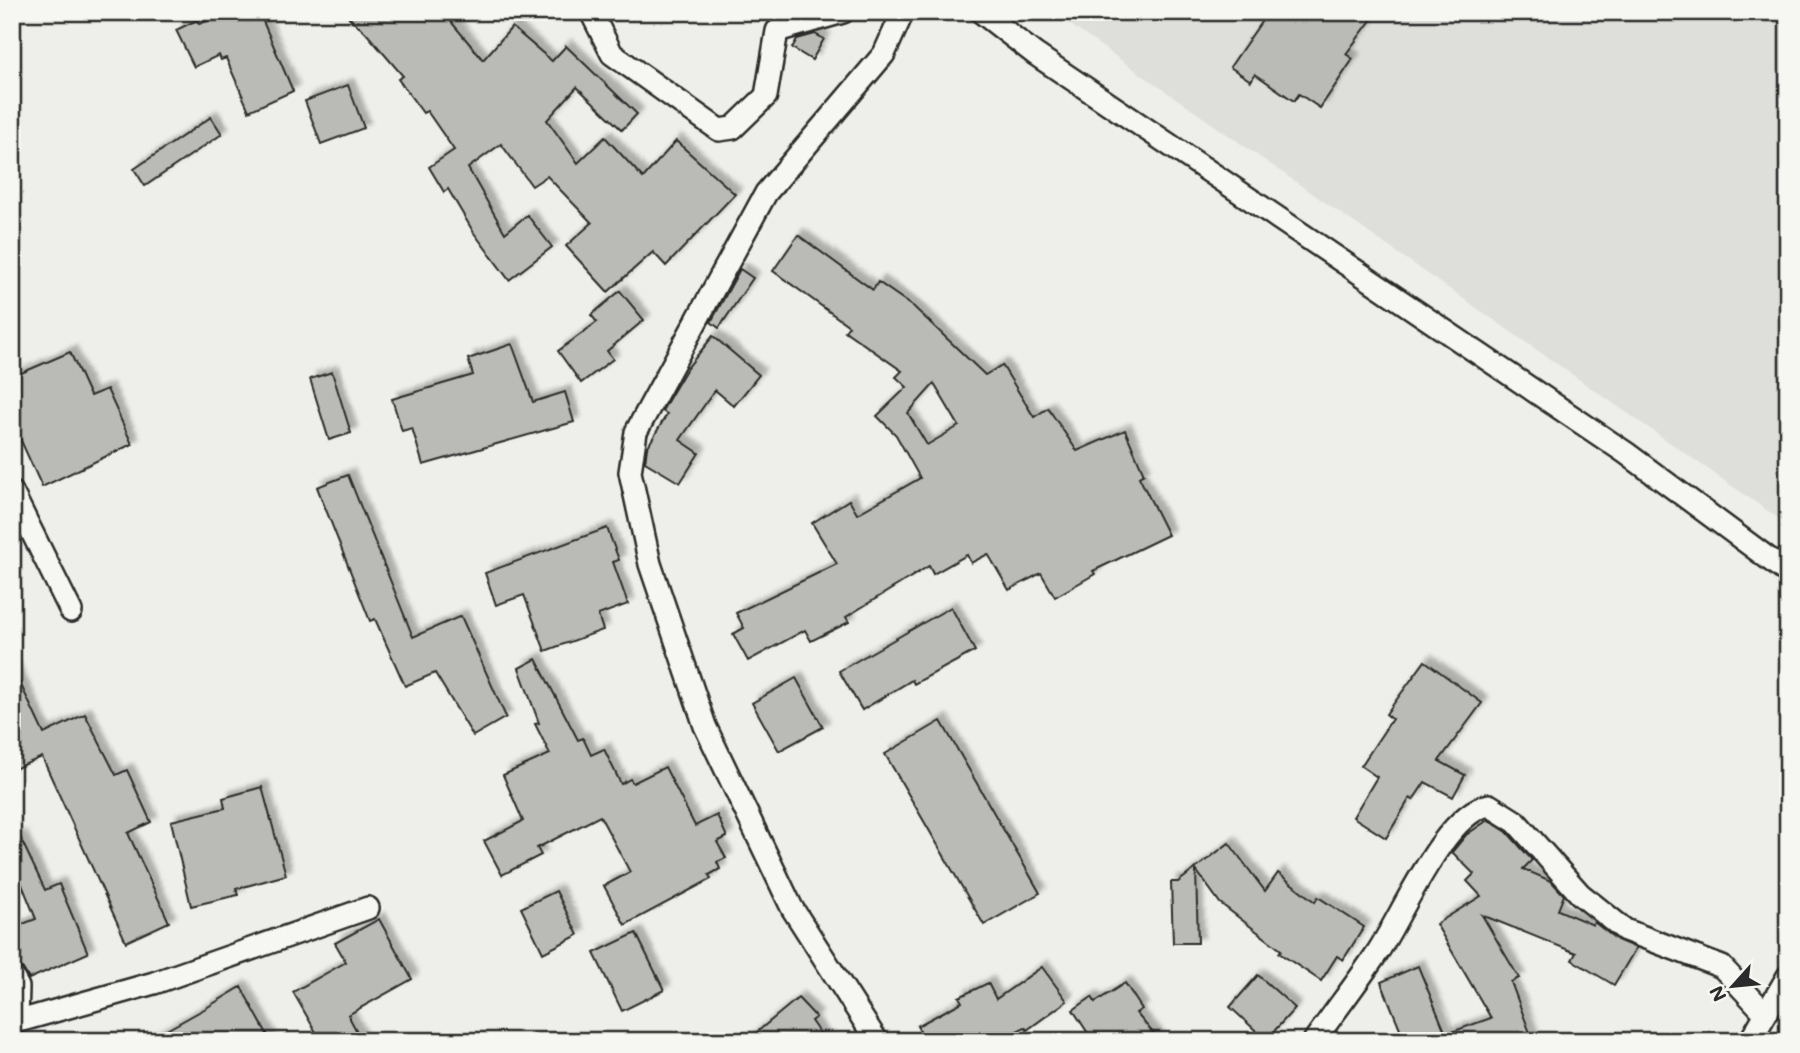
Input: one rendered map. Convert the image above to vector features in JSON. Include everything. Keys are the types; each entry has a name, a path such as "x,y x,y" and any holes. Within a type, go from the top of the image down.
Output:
{"street":[{"path":"591,12 612,54 719,130 733,128 766,96 777,31 843,12"},
{"path":"877,1041 792,908 705,726 650,564 631,472 636,432 766,193 884,54 903,12"},
{"path":"981,12 1035,54 1626,453 1788,573"},
{"path":"12,492 72,611"},
{"path":"1314,1041 1379,951 1425,866 1476,807 1489,805 1516,822 1580,894 1625,930 1722,967 1764,1012"},
{"path":"12,976 18,987 15,1022 154,983 368,908"},
{"path":"1750,1041 1764,1012 1788,976"}],"shaded area":[{"path":"1052,12 1788,12 1788,525"}],"building":[{"path":"232,12 259,12 293,91 249,111 226,58 221,60 219,55 194,67 176,30 197,20 199,24"},
{"path":"343,12 443,12 483,60 512,27 552,61 566,46 637,114 622,130 577,87 547,120 578,163 605,137 643,178 676,141 735,194 666,266 653,252 608,292 566,246 592,223 547,176 532,186 501,144 468,168 505,233 527,215 552,247 509,280 474,233 448,189 444,192 429,167 454,150 427,111 423,113 398,79 403,76 366,33"},
{"path":"1268,12 1377,12 1346,54 1353,59 1320,108 1299,94 1294,101 1255,74 1251,81 1230,67"},
{"path":"815,34 824,39 812,60 792,48 797,39"},
{"path":"348,85 364,128 321,144 305,101"},
{"path":"211,117 222,134 145,186 134,169"},
{"path":"798,235 873,290 878,282 914,307 985,375 1002,365 1034,417 1048,408 1077,451 1125,430 1144,474 1139,477 1168,535 1093,571 1095,574 1055,597 1041,573 1009,590 988,554 971,563 967,555 933,574 929,566 846,617 849,622 811,641 805,630 748,661 733,634 744,628 736,613 837,564 812,523 849,500 857,514 920,478 896,435 877,416 907,387 896,377 902,371 845,331 849,326 773,271","holes":["934,384 959,426 927,445 908,413"]},
{"path":"740,269 753,278 719,328 711,322"},
{"path":"620,291 644,320 607,351 613,359 581,383 558,351 597,322 591,315"},
{"path":"713,336 759,375 734,406 715,390 680,440 699,453 680,483 645,462 647,448 667,414 662,411 671,395 687,368"},
{"path":"512,344 533,402 565,392 574,422 423,465 412,428 402,431 392,399 473,375 468,359"},
{"path":"70,352 90,396 107,389 132,444 42,487 12,421 12,377"},
{"path":"332,372 351,433 329,440 310,379"},
{"path":"348,475 413,637 461,616 506,717 473,736 435,673 405,686 375,619 370,621 317,487"},
{"path":"607,528 619,560 613,562 628,604 598,615 603,630 545,651 524,595 496,605 485,573"},
{"path":"951,607 975,651 914,684 912,680 862,710 839,671"},
{"path":"536,659 578,740 583,738 591,755 604,749 621,784 630,779 633,783 665,767 695,826 717,815 727,837 717,842 726,858 717,862 720,869 709,875 711,879 625,925 604,886 630,872 600,816 537,848 541,855 502,875 484,841 523,821 503,775 550,754 535,724 539,723 519,668"},
{"path":"1425,661 1482,703 1439,761 1465,775 1453,797 1425,782 1413,800 1410,798 1386,838 1353,817 1377,777 1361,766 1392,719 1386,714"},
{"path":"12,666 44,734 85,714 116,775 127,770 151,822 128,833 169,922 126,942 42,757 12,770"},
{"path":"796,678 823,727 779,751 752,703"},
{"path":"941,721 1040,893 984,925 885,754"},
{"path":"262,787 286,875 236,889 238,895 191,906 171,821 225,808 223,798"},
{"path":"1488,820 1507,832 1532,860 1523,869 1551,881 1564,895 1558,910 1593,925 1594,922 1617,940 1636,948 1614,985 1572,960 1576,953 1482,915 1519,978 1511,982 1533,1041 1405,1041 1381,982 1418,966 1446,1034 1491,1018 1436,924 1481,896 1467,881 1474,874 1452,852 1466,835"},
{"path":"20,837 45,890 59,884 88,953 29,979 23,969 12,961 12,928 36,919 21,882 12,886 12,840"},
{"path":"1229,843 1265,891 1278,873 1315,902 1318,897 1364,927 1343,960 1337,956 1321,981 1279,953 1281,950 1220,903 1196,870 1198,943 1173,943 1171,882 1178,882"},
{"path":"556,891 578,935 543,953 521,908"},
{"path":"379,919 412,979 348,1015 362,1041 321,1041 293,992 346,962 335,943"},
{"path":"636,933 664,990 622,1011 594,953"},
{"path":"1042,967 1067,1001 1027,1030 1025,1027 997,1041 925,1041 917,1026 962,1002 959,997 988,983 996,999"},
{"path":"1258,975 1295,1008 1266,1040 1230,1007"},
{"path":"1125,983 1142,1009 1136,1013 1160,1041 1093,1041 1073,1010 1092,997 1095,1002"},
{"path":"241,987 271,1041 147,1041 206,1008"},
{"path":"798,998 816,1017 811,1021 825,1041 746,1041"}]}
